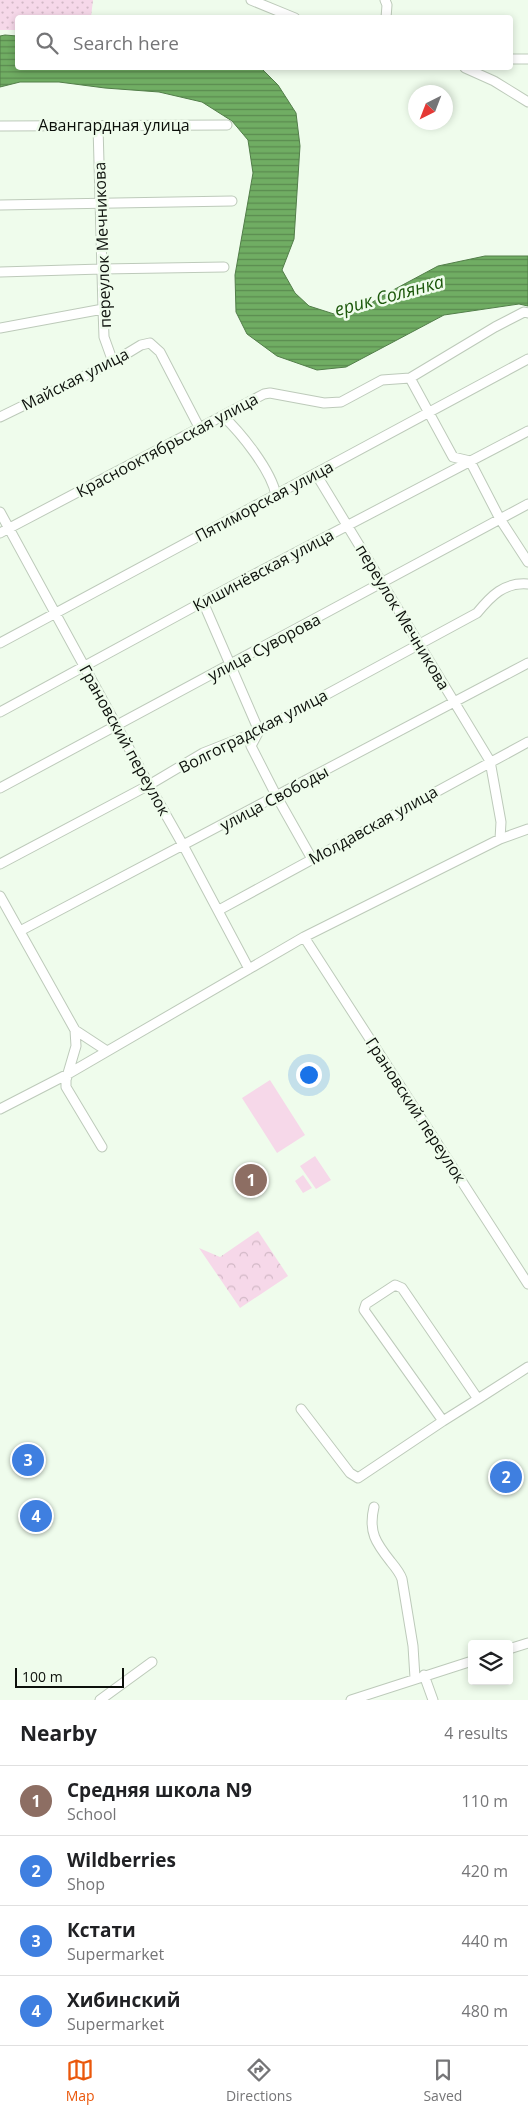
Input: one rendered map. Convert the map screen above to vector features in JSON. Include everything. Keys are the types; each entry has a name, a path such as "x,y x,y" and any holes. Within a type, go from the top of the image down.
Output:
{"street":[{"path":"250,0 288,15"},
{"path":"386,0 386,15"},
{"path":"513,59 528,59"},
{"path":"469,70 494,81 528,102"},
{"name":"Авангардная улица","path":"0,126 228,125"},
{"name":"переулок Мечникова","path":"98,126 104,337 112,362"},
{"path":"0,205 232,202"},
{"path":"0,272 102,268 224,267"},
{"path":"0,328 103,309"},
{"name":"Краснооктябрьская улица","path":"0,533 264,394 270,393 333,403 354,396 382,380 410,378 495,327 524,312 528,313"},
{"name":"Майская улица","path":"0,416 112,362 141,345 150,343 160,352 200,427"},
{"name":"Пятиморская улица","path":"0,643 528,360"},
{"path":"410,378 453,457 470,461 500,519 528,562"},
{"path":"223,416 239,431 271,479 276,494"},
{"name":"Кишинёвская улица","path":"0,712 203,602 528,431"},
{"name":"переулок Мечникова","path":"316,474 490,761"},
{"name":"улица Суворова","path":"0,788 528,504"},
{"name":"Грановский переулок","path":"0,512 219,910 249,969"},
{"name":"Волгоградская улица","path":"0,864 149,785 203,753 258,731 477,613 492,595 516,584 528,584"},
{"path":"203,602 258,731 252,746 277,797 312,859"},
{"name":"улица Свободы","path":"20,931 528,663"},
{"name":"Молдавская улица","path":"219,910 528,742"},
{"path":"490,761 501,822 500,839"},
{"path":"0,1109 68,1074 304,937 500,839 528,829"},
{"path":"0,896 75,1030 76,1046 66,1087 102,1147"},
{"name":"Грановский переулок","path":"304,937 528,1284"},
{"path":"75,1030 108,1051"},
{"path":"443,1421 364,1310 366,1304 393,1286 397,1285 402,1288 478,1399"},
{"path":"301,1409 350,1473 358,1478 528,1367"},
{"path":"374,1507 371,1519 372,1533 385,1555 401,1574 420,1677 433,1700"},
{"path":"513,1648 528,1643"},
{"path":"351,1700 468,1661"},
{"path":"100,1700 152,1662"}],"green space":[{"path":"0,0 93,0 91,15 15,15 15,30 0,30"},
{"path":"270,1080 305,1135 277,1153 242,1098"},
{"path":"315,1156 331,1180 316,1189 300,1166"},
{"path":"303,1175 312,1188 303,1193 295,1181"},
{"path":"258,1231 288,1276 240,1308 199,1248 220,1257"}],"water":[{"name":"ерик Солянка","path":"0,36 15,36 15,70 263,70 278,85 296,113 300,146 294,239 282,270 295,293 309,306 334,314 359,311 382,296 438,266 485,256 528,256 528,306 519,304 444,315 346,367 317,370 277,356 247,334 236,312 235,275 253,173 248,140 232,121 202,102 159,92 59,82 20,82 0,87"}],"place":[{"name":"Средняя школа N9","path":"251,1180"},
{"name":"Кстати","path":"28,1460"},
{"name":"Wildberries","path":"506,1477"},
{"name":"Хибинский","path":"36,1516"}]}
